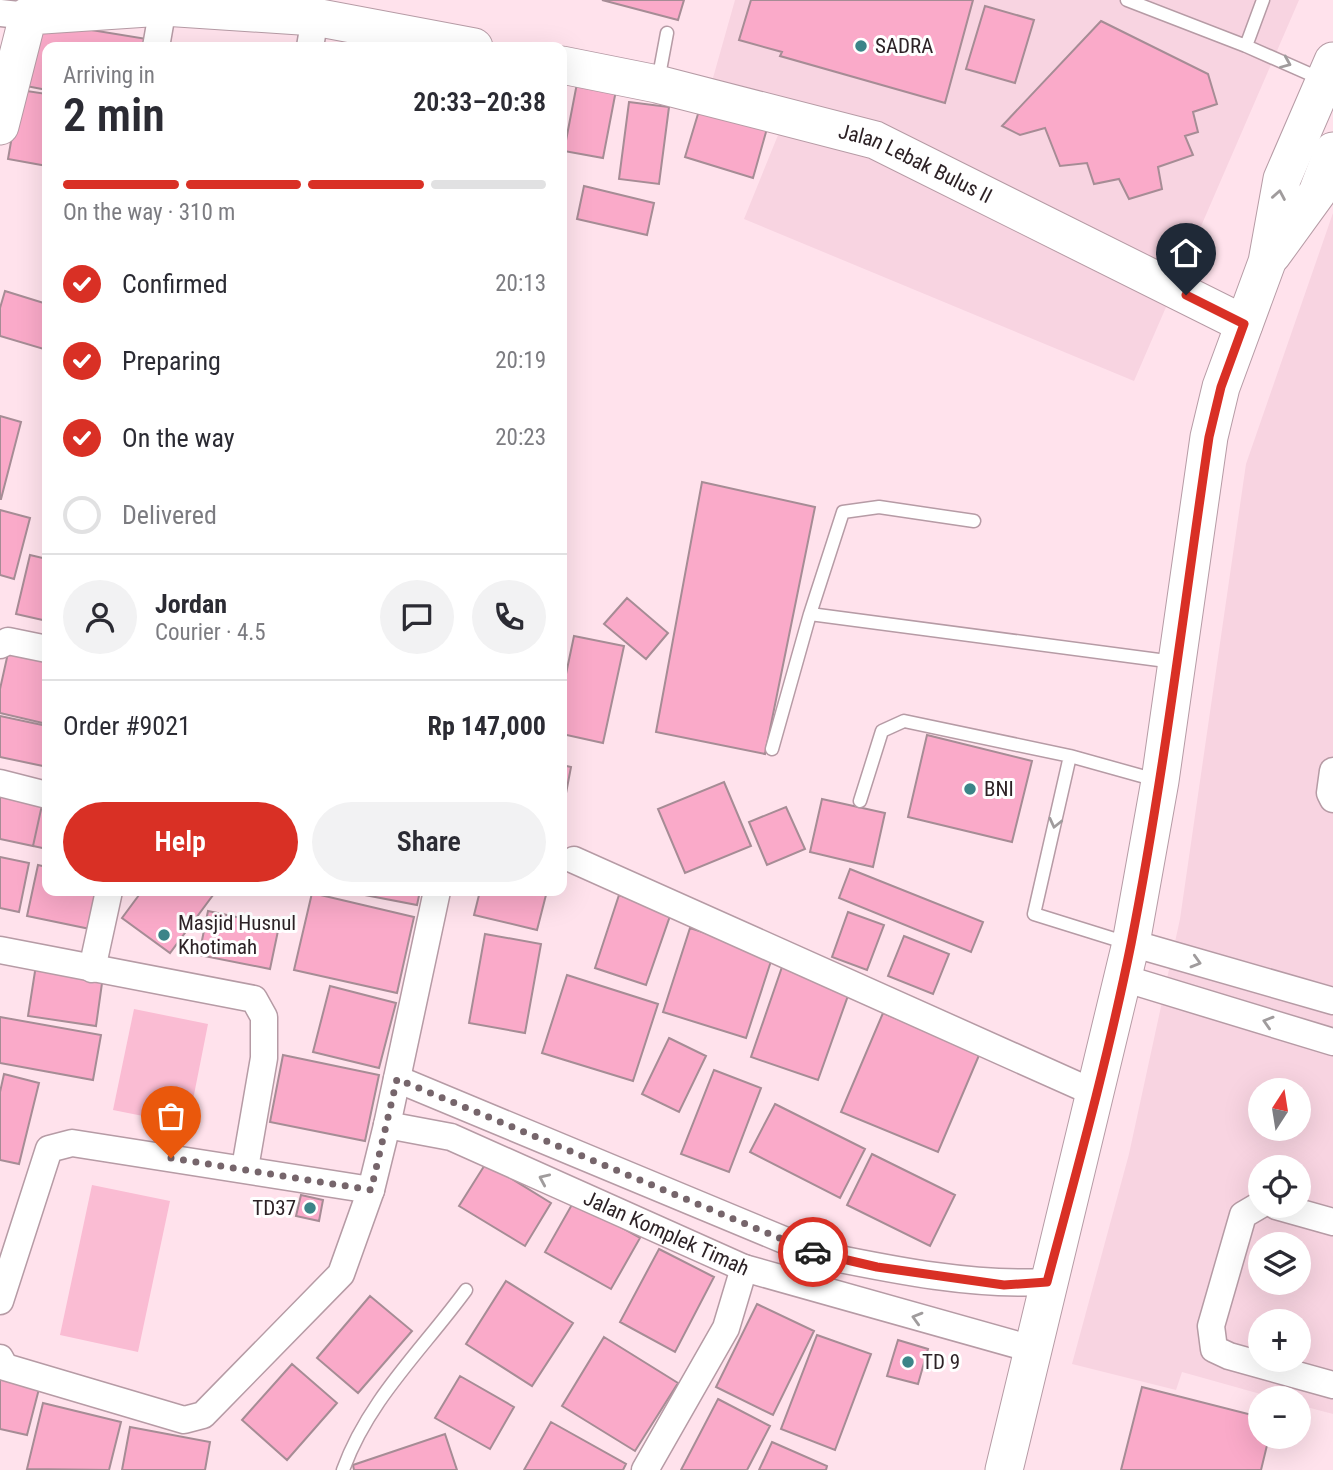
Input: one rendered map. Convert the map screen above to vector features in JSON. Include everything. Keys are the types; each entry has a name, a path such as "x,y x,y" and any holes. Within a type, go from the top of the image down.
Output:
{"main road":[{"path":"0,126 11,11 163,7 325,21 445,42"},
{"name":"Jalan Lebak Bulus II","path":"567,66 657,85 875,140 1244,324"},
{"path":"1004,1470 1047,1282 1097,1094 1127,961 1160,781 1209,437 1221,387 1267,262 1282,179 1329,71"},
{"path":"1267,262 1317,193 1333,153"}],"street":[{"path":"157,42 163,7"},
{"path":"0,645 8,641 42,648"},
{"path":"1333,771 1330,793 1333,799"},
{"path":"0,783 42,794"},
{"path":"574,860 1097,1094"},
{"path":"92,969 108,896"},
{"path":"0,1358 5,1367 184,1420 203,1415 341,1274 371,1190 436,896"},
{"path":"0,950 254,999 264,1017 264,1058 245,1168"},
{"path":"1127,961 1333,1001"},
{"path":"1127,961 1333,1042"},
{"name":"Jalan Komplek Timah","path":"397,1079 820,1255 877,1267 1004,1285 1047,1282"},
{"path":"451,1138 461,1106"},
{"name":"Jalan Komplek Timah","path":"387,1125 451,1138 744,1268 1032,1349"},
{"path":"0,1301 49,1149 72,1143 245,1168 371,1190"},
{"path":"1248,1212 1243,1215 1211,1326 1214,1349 1228,1356 1333,1385"},
{"path":"1311,1216 1333,1222"},
{"path":"645,1470 726,1328 744,1268"}],"lane":[{"path":"1127,0 1246,46 1329,71"},
{"path":"1246,46 1263,0"},
{"path":"657,85 667,33"},
{"path":"772,749 810,614 843,512 879,507 974,521"},
{"path":"810,614 1176,662"},
{"path":"860,801 883,730 904,721 1070,757 1160,781"},
{"path":"1070,757 1034,914 1127,961"},
{"path":"343,1470 371,1410 466,1290"}],"shaded area":[{"path":"735,0 1299,0 1134,381 744,219 789,108 711,85"},
{"path":"1333,213 1333,1414 1311,1408 1311,1386 1248,1386 1248,1390 1182,1372 1176,1390 1072,1364 1129,1154 1180,919 1246,464"},
{"path":"134,1009 208,1024 188,1125 113,1110"},
{"path":"92,1185 170,1201 138,1352 60,1335"}],"building":[{"path":"602,0 684,0 678,20"},
{"name":"SADRA","path":"751,0 973,0 945,103 780,56 782,52 739,40"},
{"path":"985,6 1034,20 1015,83 966,69"},
{"path":"36,21 153,40 42,42 42,89 26,86"},
{"path":"1101,21 1208,74 1217,104 1193,112 1198,132 1185,136 1193,155 1158,167 1162,189 1129,199 1119,179 1094,184 1087,163 1060,166 1045,128 1020,135 1002,126"},
{"path":"578,78 617,85 603,158 567,152 567,135"},
{"path":"20,90 42,93 42,165 8,159"},
{"path":"629,102 669,107 659,184 619,179"},
{"path":"701,104 768,125 753,178 685,157"},
{"path":"584,186 654,203 647,235 577,219"},
{"path":"5,291 42,302 42,349 0,336 0,308"},
{"path":"0,416 21,422 1,499 0,499"},
{"path":"702,482 815,507 765,754 656,732"},
{"path":"0,510 30,518 14,579 0,575"},
{"path":"30,555 42,558 42,620 16,614"},
{"path":"627,598 668,633 646,659 604,624"},
{"path":"574,636 624,646 603,743 567,735 567,669"},
{"path":"10,644 42,651 42,723 0,713 0,689"},
{"path":"0,716 42,725 42,766 0,757"},
{"name":"BNI","path":"927,735 1032,761 1012,842 908,817"},
{"path":"567,766 571,767 567,788"},
{"path":"724,782 751,846 685,873 658,809"},
{"path":"0,796 42,805 33,846 0,839"},
{"path":"822,799 885,813 873,867 810,852"},
{"path":"42,805 42,848 33,846"},
{"path":"786,807 805,849 767,865 749,822"},
{"path":"0,857 29,863 19,912 0,908"},
{"path":"38,865 42,866 42,896 96,896 90,929 27,916"},
{"path":"850,869 983,922 971,952 839,898"},
{"path":"619,895 671,913 646,985 595,968"},
{"name":"Masjid Husnul Khotimah","path":"138,896 212,896 170,953 122,918"},
{"path":"311,896 325,896 414,917 397,993 294,970"},
{"path":"370,896 419,896 417,905"},
{"path":"479,896 546,896 537,930 474,915"},
{"path":"208,911 279,926 270,969 199,955"},
{"path":"848,912 884,925 867,970 832,957"},
{"path":"690,928 773,955 746,1038 663,1012"},
{"path":"485,934 541,944 525,1033 469,1023"},
{"path":"904,936 949,954 933,994 888,976"},
{"path":"36,965 103,976 96,1026 28,1016"},
{"path":"782,967 850,990 818,1080 751,1057"},
{"path":"567,975 658,1004 633,1081 542,1053"},
{"path":"330,986 396,1003 379,1068 313,1052"},
{"path":"883,1013 980,1053 938,1152 841,1112"},
{"path":"0,1017 101,1035 93,1080 0,1063"},
{"path":"669,1038 706,1056 679,1112 642,1094"},
{"path":"283,1055 379,1075 365,1141 270,1122"},
{"path":"714,1070 761,1088 729,1172 681,1154"},
{"path":"4,1074 39,1083 19,1164 0,1160 0,1092"},
{"path":"775,1104 865,1149 840,1198 750,1152"},
{"path":"872,1154 955,1195 930,1246 847,1205"},
{"path":"486,1163 551,1203 525,1246 459,1206"},
{"name":"TD37","path":"301,1195 323,1200 319,1221 296,1216"},
{"path":"574,1201 640,1238 611,1289 545,1252"},
{"path":"659,1249 714,1277 675,1352 620,1322"},
{"path":"506,1281 573,1323 532,1386 466,1344"},
{"path":"370,1296 412,1331 358,1393 317,1358"},
{"path":"757,1304 814,1331 773,1415 716,1387"},
{"path":"817,1335 871,1354 835,1450 781,1429"},
{"path":"604,1337 678,1383 635,1451 562,1406"},
{"name":"TD 9","path":"898,1340 928,1349 918,1384 887,1376"},
{"path":"292,1364 337,1403 287,1460 242,1420"},
{"path":"0,1375 40,1385 27,1435 0,1429"},
{"path":"460,1376 514,1407 490,1449 435,1418"},
{"path":"1142,1387 1248,1414 1248,1449 1266,1449 1261,1470 1121,1470"},
{"path":"718,1399 770,1426 747,1470 681,1470"},
{"path":"43,1403 121,1422 109,1470 27,1469"},
{"path":"551,1422 626,1464 623,1470 524,1470"},
{"path":"130,1427 210,1442 205,1470 122,1470"},
{"path":"445,1434 457,1470 354,1470 353,1465"},
{"path":"772,1442 827,1466 826,1470 759,1470"}],"way so far":[{"path":"171,1158 371,1190 397,1079 813,1252"}],"place":[{"name":"SADRA","path":"861,46"},
{"name":"BNI","path":"970,789"},
{"name":"Masjid Husnul Khotimah","path":"164,935"},
{"name":"TD37","path":"310,1208"},
{"name":"TD 9","path":"908,1362"}],"route":[{"path":"813,1252 877,1267 1004,1285 1047,1282 1097,1094 1131,943 1160,781 1209,437 1221,387 1244,324 1186,295"}]}
